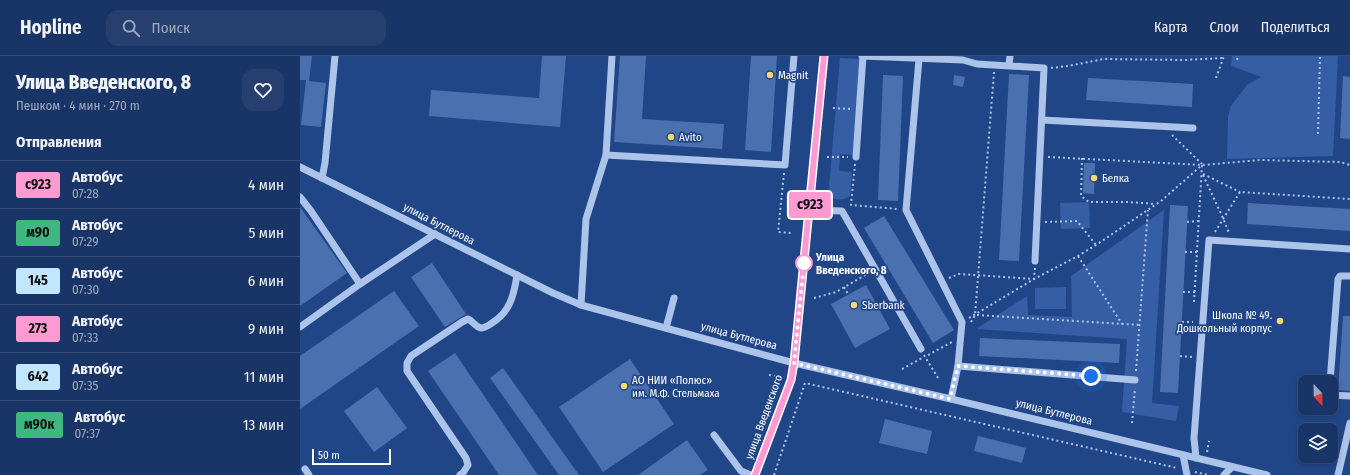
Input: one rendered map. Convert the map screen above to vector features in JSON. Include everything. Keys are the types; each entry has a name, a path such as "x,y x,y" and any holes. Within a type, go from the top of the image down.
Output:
{"street":[{"path":"322,178 325,163 335,56"},
{"path":"581,306 586,219 606,155 612,56"},
{"path":"606,155 785,166 794,56"},
{"name":"улица Введенского","path":"755,475 791,380 794,363 824,56"},
{"path":"856,157 863,56 919,59 957,58 977,64 1044,68 1035,261"},
{"path":"1009,65 1010,56"},
{"path":"919,59 906,210 962,322 958,366 950,399"},
{"path":"1042,120 1193,128"},
{"name":"улица Бутлерова","path":"300,167 581,306 794,363 1267,475"},
{"path":"300,197 312,211 360,284"},
{"path":"809,210 842,211 921,349"},
{"path":"300,327 360,284 435,234"},
{"path":"1196,458 1194,438 1209,240 1350,249"},
{"path":"460,475 468,465 466,458 407,370 407,363 411,356 468,319 472,320 481,328 501,317 508,308 515,289 517,275"},
{"path":"1331,375 1338,279 1340,276 1350,276"},
{"path":"666,328 674,298"},
{"path":"958,366 1135,380"},
{"path":"1338,395 1350,396"},
{"path":"1338,475 1350,424"},
{"path":"714,435 741,471 751,475"},
{"path":"1183,455 1187,475"},
{"path":"1224,475 1232,467"}],"path":[{"path":"1211,60 1212,56"},
{"path":"1237,60 1238,56"},
{"path":"1318,134 1320,56"},
{"path":"1044,68 1068,66 1104,59 1211,60 1224,57"},
{"path":"1216,78 1224,57"},
{"path":"976,315 995,64"},
{"path":"834,108 860,109"},
{"path":"1183,147 1202,165 1194,307"},
{"path":"828,157 856,157 851,205 906,210"},
{"path":"1040,157 1202,165 1260,160 1340,162 1350,165"},
{"path":"1082,158 1081,196 1089,202 1156,204"},
{"path":"976,315 1096,245 1156,204 1202,165"},
{"path":"785,166 778,232 791,233"},
{"path":"1202,174 1240,192 1350,199"},
{"path":"1202,174 1223,218 1232,242"},
{"path":"1209,240 1240,192"},
{"path":"1132,422 1148,210"},
{"path":"1037,223 1077,221 1096,245"},
{"path":"1187,222 1198,221"},
{"path":"1186,252 1198,252"},
{"path":"1078,256 1122,324"},
{"path":"814,298 836,292 875,269"},
{"path":"952,277 959,274 1034,280"},
{"path":"844,287 848,294"},
{"path":"1184,292 1195,292"},
{"path":"976,315 1140,325"},
{"path":"1182,322 1193,322 1193,329"},
{"path":"902,369 960,338"},
{"path":"921,349 938,378"},
{"path":"1180,356 1192,357"},
{"path":"769,375 775,376"},
{"path":"774,475 805,383 1177,468"}],"shaded area":[{"path":"1232,56 1338,56 1333,156 1227,159 1228,117 1231,106 1247,85 1261,77 1231,66"},
{"path":"840,58 860,59 854,155 840,154 839,171 852,172 850,196 839,200 831,197 829,194 829,187"},
{"path":"1089,202 1090,228 1061,229 1060,203"},
{"path":"1164,210 1152,403 1179,406 1176,421 1122,412 1127,339 976,329 1027,296 1028,315 1072,317 1071,276"},
{"path":"1066,287 1066,309 1035,309 1035,288"}],"building":[{"path":"300,56 312,56 309,81 326,83 321,127 301,125 306,80 300,80"},
{"path":"542,56 566,56 560,127 429,116 431,90 539,98"},
{"path":"620,56 646,56 642,119 724,124 722,149 614,142"},
{"path":"751,56 777,56 771,152 745,150"},
{"path":"1009,74 1029,75 1019,261 999,260"},
{"path":"883,75 903,76 898,201 878,200"},
{"path":"954,75 965,77 963,87 953,85"},
{"path":"1343,76 1350,77 1350,139 1340,138"},
{"path":"1088,78 1193,84 1192,107 1086,100"},
{"path":"1084,163 1095,163 1094,194 1083,193"},
{"path":"1248,203 1350,209 1350,231 1247,224"},
{"path":"1170,205 1188,206 1178,393 1160,392"},
{"path":"300,207 347,273 300,306"},
{"path":"884,216 954,330 933,343 864,228"},
{"path":"432,263 466,314 445,327 411,277"},
{"path":"866,285 890,329 855,348 831,304"},
{"path":"394,291 419,326 300,409 300,356"},
{"path":"1343,316 1350,316 1350,391 1338,390"},
{"path":"980,338 1120,344 1119,363 979,356"},
{"path":"455,353 538,475 499,475 428,371"},
{"path":"630,359 674,424 603,472 559,407"},
{"path":"503,368 579,475 559,475 490,378"},
{"path":"377,387 407,428 374,452 344,411"},
{"path":"885,419 932,431 927,454 879,443"},
{"path":"978,436 1026,448 1022,463 974,451"},
{"path":"687,440 708,470 700,475 638,475"}],"bus line":[{"name":"с923","path":"755,475 791,380 794,363 824,56"}],"place":[{"name":"Magnit","path":"770,75"},
{"name":"Avito","path":"671,137"},
{"name":"Белка","path":"1094,178"},
{"name":"Улица Введенского, 8","path":"804,263"},
{"name":"Sberbank","path":"854,305"},
{"name":"Школа № 49. Дошкольный корпус","path":"1280,321"},
{"name":"АО НИИ «Полюс» им. М.Ф. Стельмаха","path":"624,386"}],"route":[{"path":"804,263 794,363 950,399 958,366 1091,376"}]}
